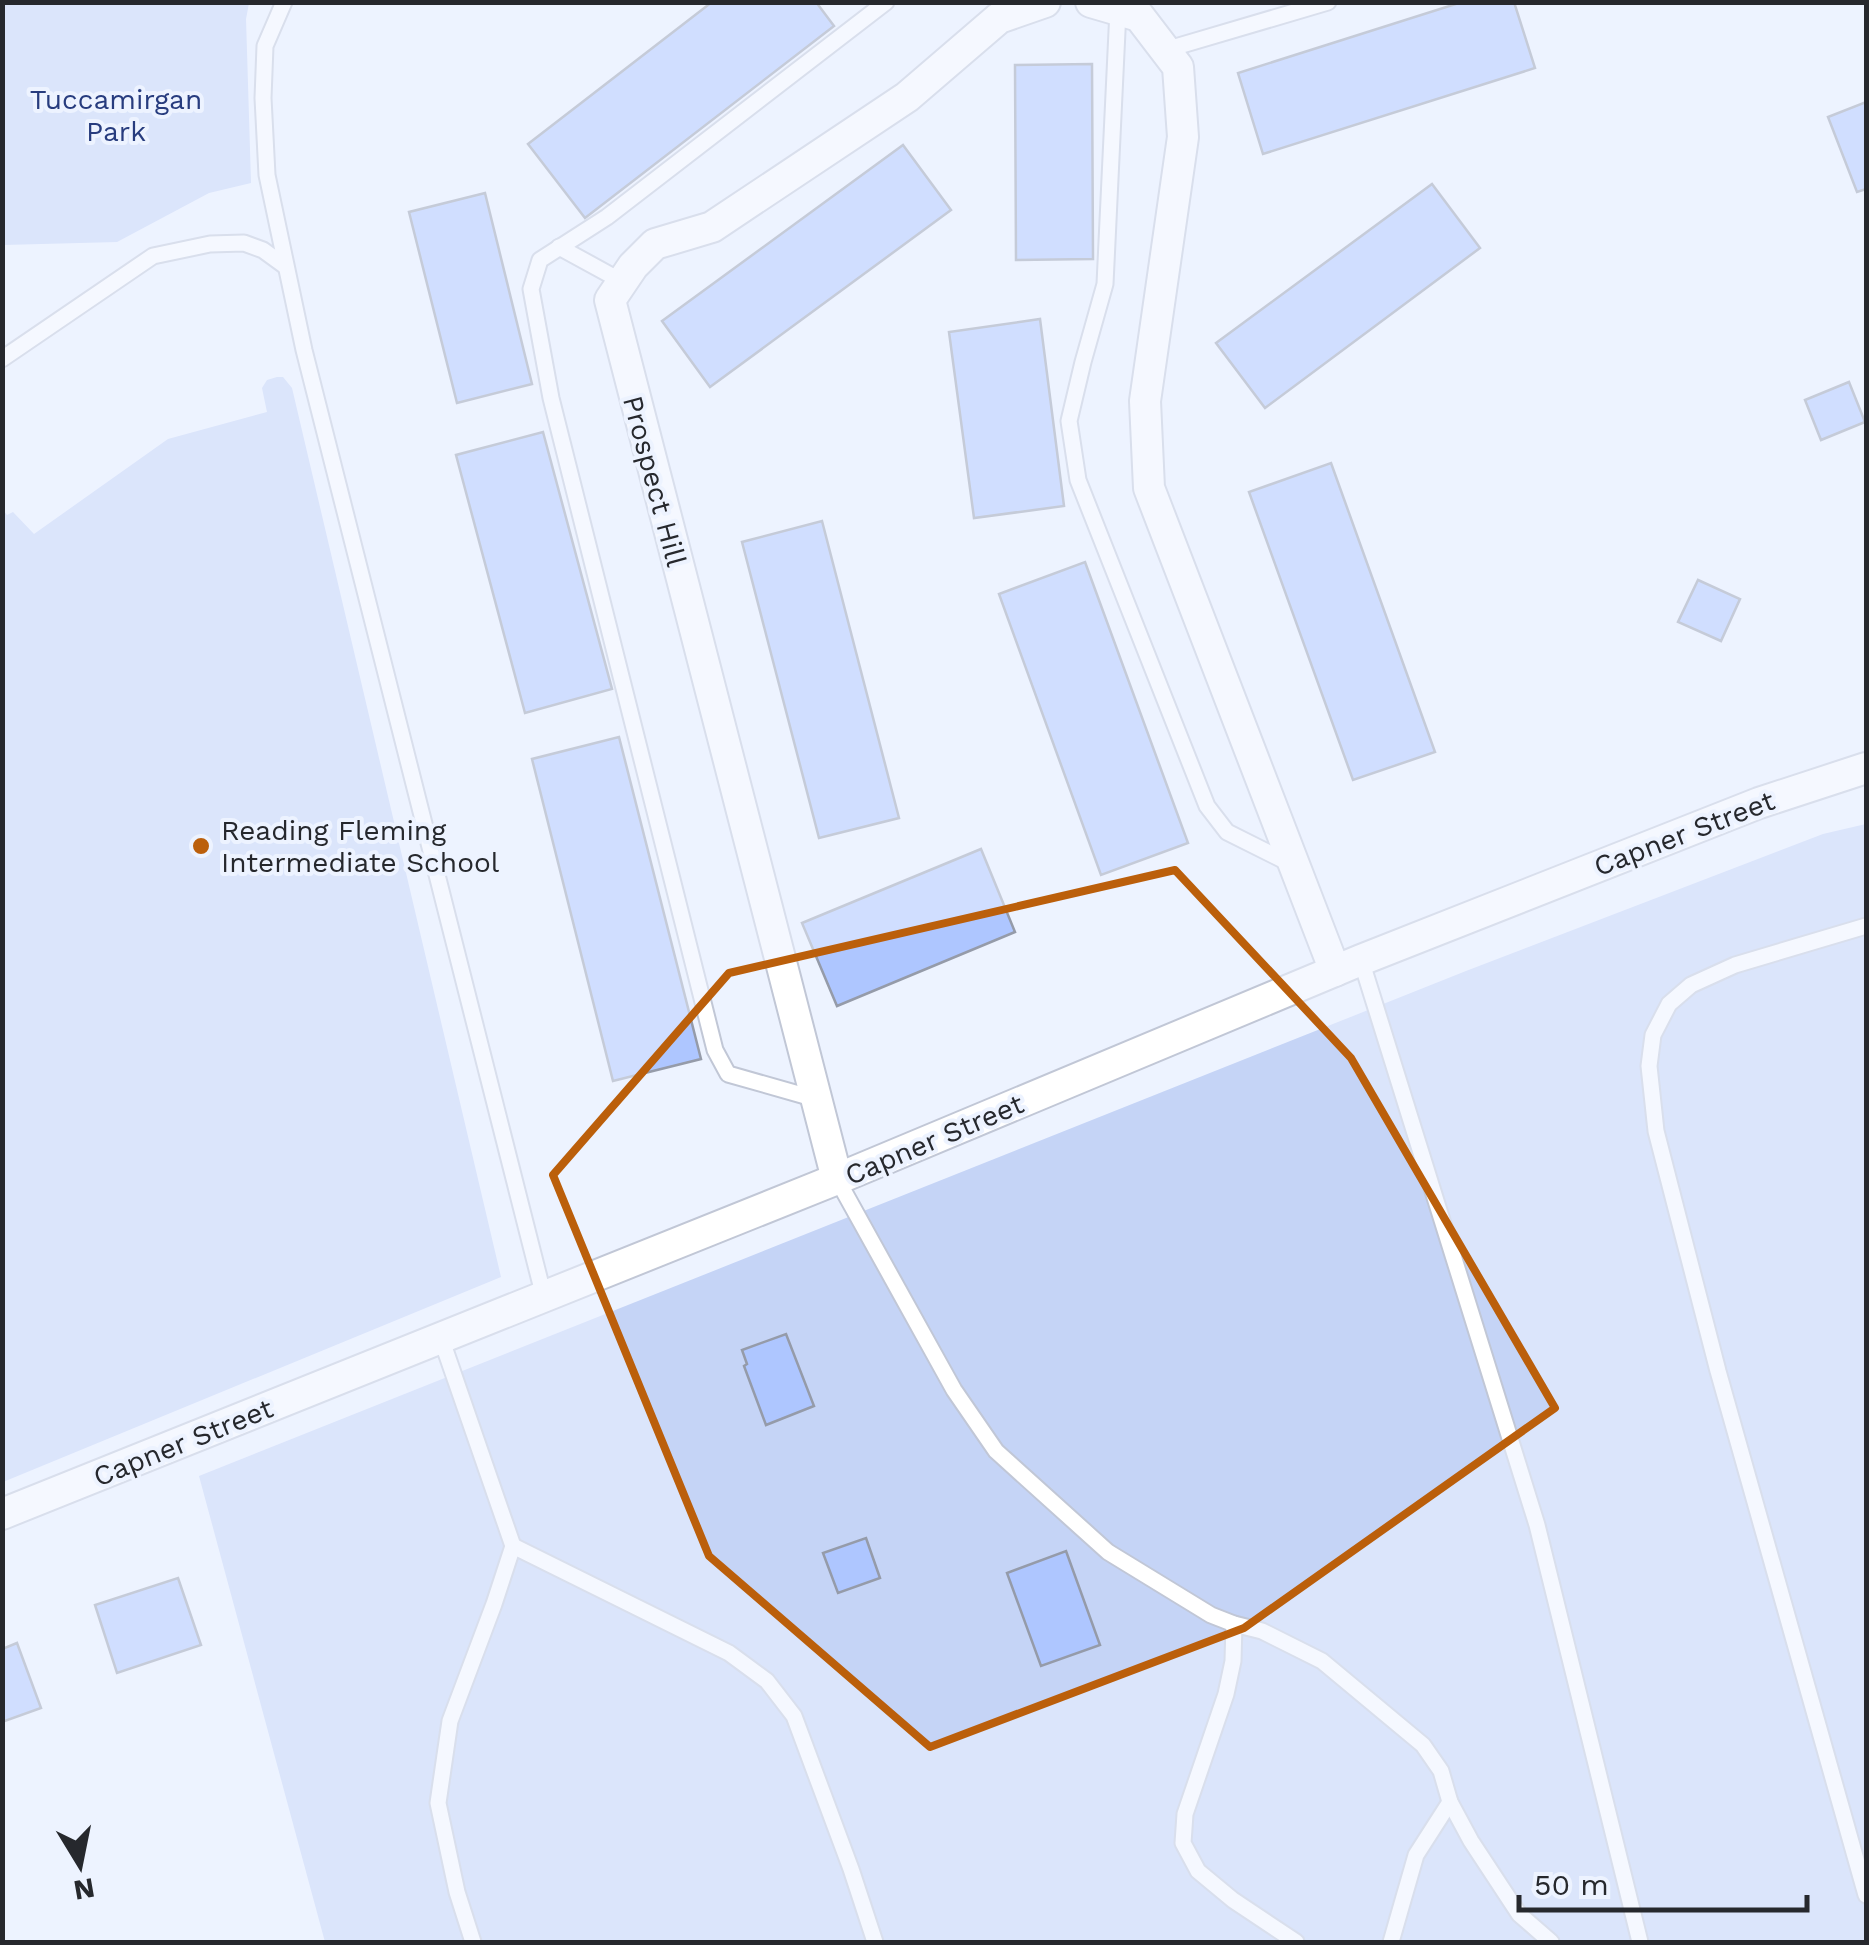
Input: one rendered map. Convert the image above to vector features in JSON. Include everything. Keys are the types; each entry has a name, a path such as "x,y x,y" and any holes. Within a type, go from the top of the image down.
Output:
{"street":[{"path":"622,282 655,244 712,227 906,97 999,18 1038,4"},
{"path":"1105,6 1139,16 1178,68 1183,137 1145,401 1149,488 1294,866 1348,965"},
{"name":"Prospect Hill","path":"622,282 610,300 624,360 838,1180"},
{"name":"Capner Street","path":"2,1514 838,1180 1348,965 1758,803 1866,768"}],"lane":[{"path":"284,2 265,46 263,98 267,175 285,266 308,370 544,1297"},
{"path":"816,1099 728,1074 715,1050 551,398 532,289 540,260 607,217 886,2"},
{"path":"1165,50 1328,2"},
{"path":"1105,6 1105,284 1069,421 1078,480 1207,806 1227,832 1294,866"},
{"path":"2,359 153,256 210,244 244,243 263,250 285,266"},
{"path":"559,247 622,282"},
{"path":"1866,926 1735,965 1691,985 1669,1004 1653,1035 1649,1066 1656,1132 1718,1372 1866,1895"},
{"path":"1348,965 1537,1525 1640,1942"},
{"path":"838,1180 954,1390 996,1450 1108,1552 1212,1615 1262,1630 1322,1661 1423,1745 1441,1771 1450,1802 1471,1842 1519,1914 1550,1942"},
{"path":"441,1338 513,1546 450,1720 438,1802 457,1892 473,1942"},
{"path":"513,1546 729,1653 767,1681 794,1716 875,1942"},
{"path":"1234,1624 1234,1661 1185,1814 1183,1844 1198,1872 1296,1942"},
{"path":"1392,1942 1416,1855 1450,1802"}],"highlighted area":[{"path":"1175,870 1351,1058 1555,1408 1244,1628 930,1747 709,1556 553,1175 729,973"}],"green space":[{"name":"Tuccamirgan Park","path":"2,3 249,3 246,19 251,183 209,193 117,242 3,245"},
{"name":"Reading Fleming Intermediate School","path":"283,377 292,388 501,1277 3,1482 3,510 7,515 13,512 34,534 168,439 267,412 262,388 267,380"},
{"path":"1866,824 1866,1942 325,1942 199,1476 1466,971 1823,834"}],"building":[{"path":"712,2 816,2 834,26 585,218 528,144"},
{"path":"1462,2 1514,2 1535,68 1263,154 1238,73"},
{"path":"1092,64 1093,259 1016,260 1015,65"},
{"path":"1866,102 1866,189 1857,192 1828,117"},
{"path":"903,145 951,210 710,387 662,321"},
{"path":"1432,184 1480,248 1265,408 1216,343"},
{"path":"485,193 532,384 457,403 409,212"},
{"path":"1040,319 1064,506 974,518 949,332"},
{"path":"1849,382 1865,422 1821,440 1805,400"},
{"path":"543,432 612,689 525,713 456,455"},
{"path":"1331,463 1435,752 1353,780 1249,492"},
{"path":"822,521 899,818 819,838 742,542"},
{"path":"1085,562 1188,843 1101,875 999,594"},
{"path":"1698,580 1740,599 1721,641 1678,622"},
{"path":"619,737 701,1059 613,1081 532,759"},
{"path":"981,849 1015,932 837,1006 802,923"},
{"path":"786,1334 814,1406 766,1425 742,1350"},
{"path":"866,1538 880,1578 838,1593 823,1553"},
{"path":"1066,1551 1100,1645 1041,1666 1007,1573"},
{"path":"178,1578 201,1645 117,1673 95,1605"},
{"path":"17,1643 41,1708 2,1722 2,1649"}],"place":[{"name":"Reading Fleming Intermediate School","path":"201,846"}]}
